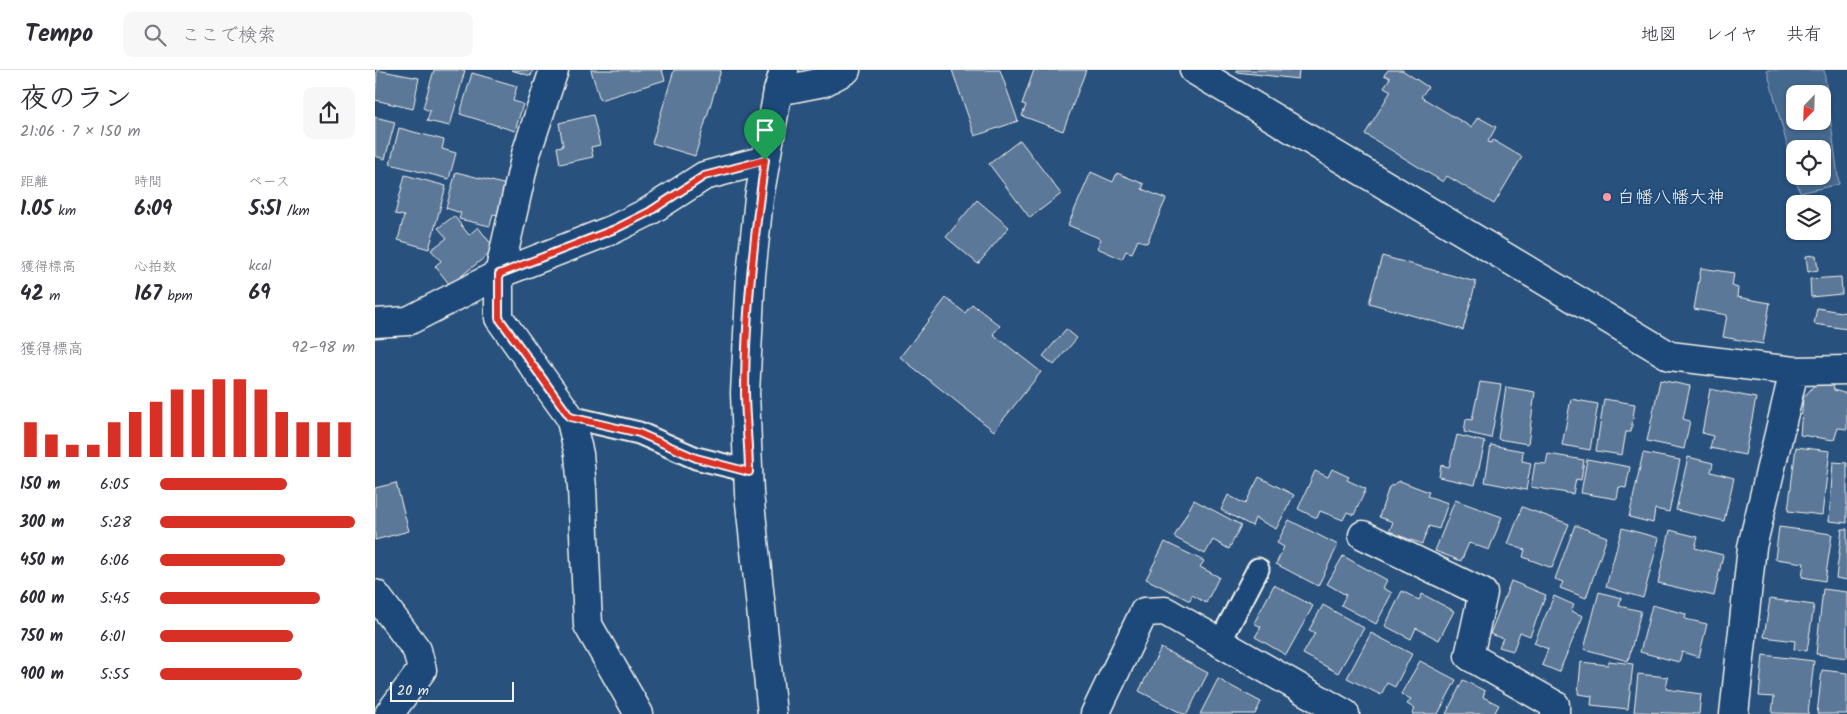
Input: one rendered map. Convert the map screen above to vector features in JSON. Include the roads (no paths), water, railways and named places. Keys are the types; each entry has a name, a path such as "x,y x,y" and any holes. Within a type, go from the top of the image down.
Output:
{"street":[{"path":"554,70 526,154 499,274 499,318 570,417 579,454 582,488 588,625 639,714"},
{"path":"772,714 749,493 745,393 752,266 765,160 781,81 824,82 846,70"},
{"path":"1194,70 1670,356 1794,371 1847,370"},
{"path":"375,323 408,321 499,274 615,229 649,212 704,176 765,160"},
{"path":"1734,714 1752,547 1794,371"},
{"path":"1363,535 1483,593 1469,656 1555,706 1555,714"},
{"path":"375,594 417,650 422,670 389,714"},
{"path":"1095,714 1144,612 1165,611 1345,714"}],"lane":[{"path":"570,417 639,433 696,458 749,472"},
{"path":"1220,642 1258,569"}],"place":[{"name":"白幡八幡大神","path":"1607,197"}]}
